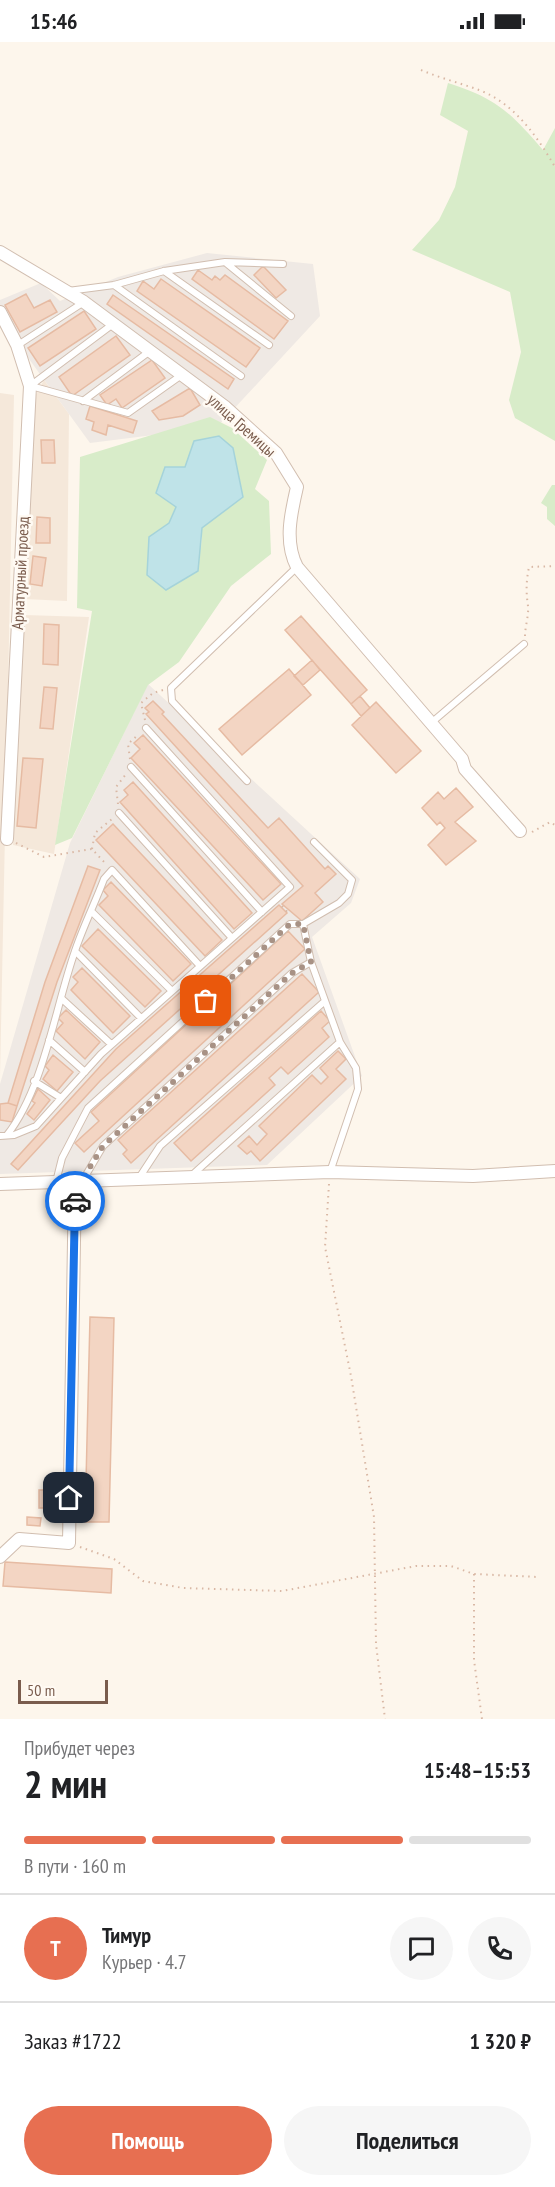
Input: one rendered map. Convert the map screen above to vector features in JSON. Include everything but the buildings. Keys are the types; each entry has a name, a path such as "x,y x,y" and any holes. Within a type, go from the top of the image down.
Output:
{"street":[{"name":"улица Гремицы","path":"0,252 68,291 183,374 276,453 297,487 291,515 290,538 292,557 297,567 462,759 465,769 520,831"},
{"name":"Арматурный проезд","path":"0,312 17,345 30,386 7,839"},
{"path":"0,1184 330,1172 473,1176 555,1171"},
{"path":"0,1557 19,1539 69,1543 79,1181"}],"lane":[{"path":"68,291 114,285 164,271 225,262 283,264"},
{"path":"225,262 291,316"},
{"path":"164,271 269,345"},
{"path":"114,285 241,376"},
{"path":"17,345 84,302"},
{"path":"30,386 114,324"},
{"path":"83,401 151,351"},
{"path":"30,386 128,413 183,374"},
{"path":"247,781 172,701 171,688 297,567"},
{"path":"431,723 524,644"},
{"path":"3,1136 36,1126 111,1044 290,887 146,728"},
{"path":"131,767 262,912"},
{"path":"119,813 232,938"},
{"path":"56,1182 62,1158 88,1108 290,924 301,924 339,903 348,894 352,880 314,842"},
{"path":"3,1136 17,1122 34,1081 49,1040 75,951 104,879 112,870 200,966"},
{"path":"92,911 172,991"},
{"path":"301,924 311,962 340,1042 356,1068 358,1089 330,1172"},
{"path":"75,951 141,1018"},
{"path":"79,1181 103,1146 292,973 311,962"},
{"path":"61,998 111,1044"},
{"path":"139,1179 160,1146 325,1001"},
{"path":"49,1040 85,1072"},
{"path":"190,1177 340,1042"},
{"path":"34,1081 61,1098"}],"path":[{"path":"422,70 480,90 504,103 534,135 555,168"},
{"path":"524,644 528,606 525,588 529,567 555,566"},
{"path":"520,831 533,832 550,822 555,825"},
{"path":"7,839 44,857 92,849 112,870"},
{"path":"276,900 301,924"},
{"path":"330,1172 325,1248 351,1376 370,1494 376,1644 385,1719"},
{"path":"69,1543 114,1558 143,1581 183,1588 282,1592 416,1566 451,1566 474,1574 538,1577"},
{"path":"474,1574 474,1660 482,1719"}],"shaded area":[{"path":"207,253 313,264 320,316 217,427 90,443 0,319 0,300 41,283 60,301 118,277"},
{"path":"44,380 69,414 67,601 24,599 32,402"},
{"path":"0,393 14,395 0,1077"},
{"path":"24,615 89,617 54,854 13,845"},
{"path":"148,684 360,879 351,903 312,937 362,1076 267,1165 0,1174 0,1084 70,843"}],"green space":[{"path":"448,83 478,94 501,108 543,150 555,128 555,441 515,418 509,400 521,352 510,292 412,250 439,220 455,187 468,131 440,115"},
{"path":"210,417 232,428 267,460 255,489 269,501 271,554 231,586 179,662 148,685 72,838 55,845 92,611 77,608 80,457","holes":["233,448 243,497 202,528 201,548 169,523 176,506"]},
{"path":"552,485 555,485 555,526 547,519 547,507 541,503"}],"water":[{"path":"219,436 233,448 243,497 202,528 198,571 166,590 147,575 149,537 169,523 176,507 156,493 165,467 185,467 194,441"}],"way so far":[{"path":"75,1201 75,1181 82,1180 103,1146 292,973 311,962 303,924 290,924 206,1001"}],"route":[{"path":"69,1498 75,1201"}]}
